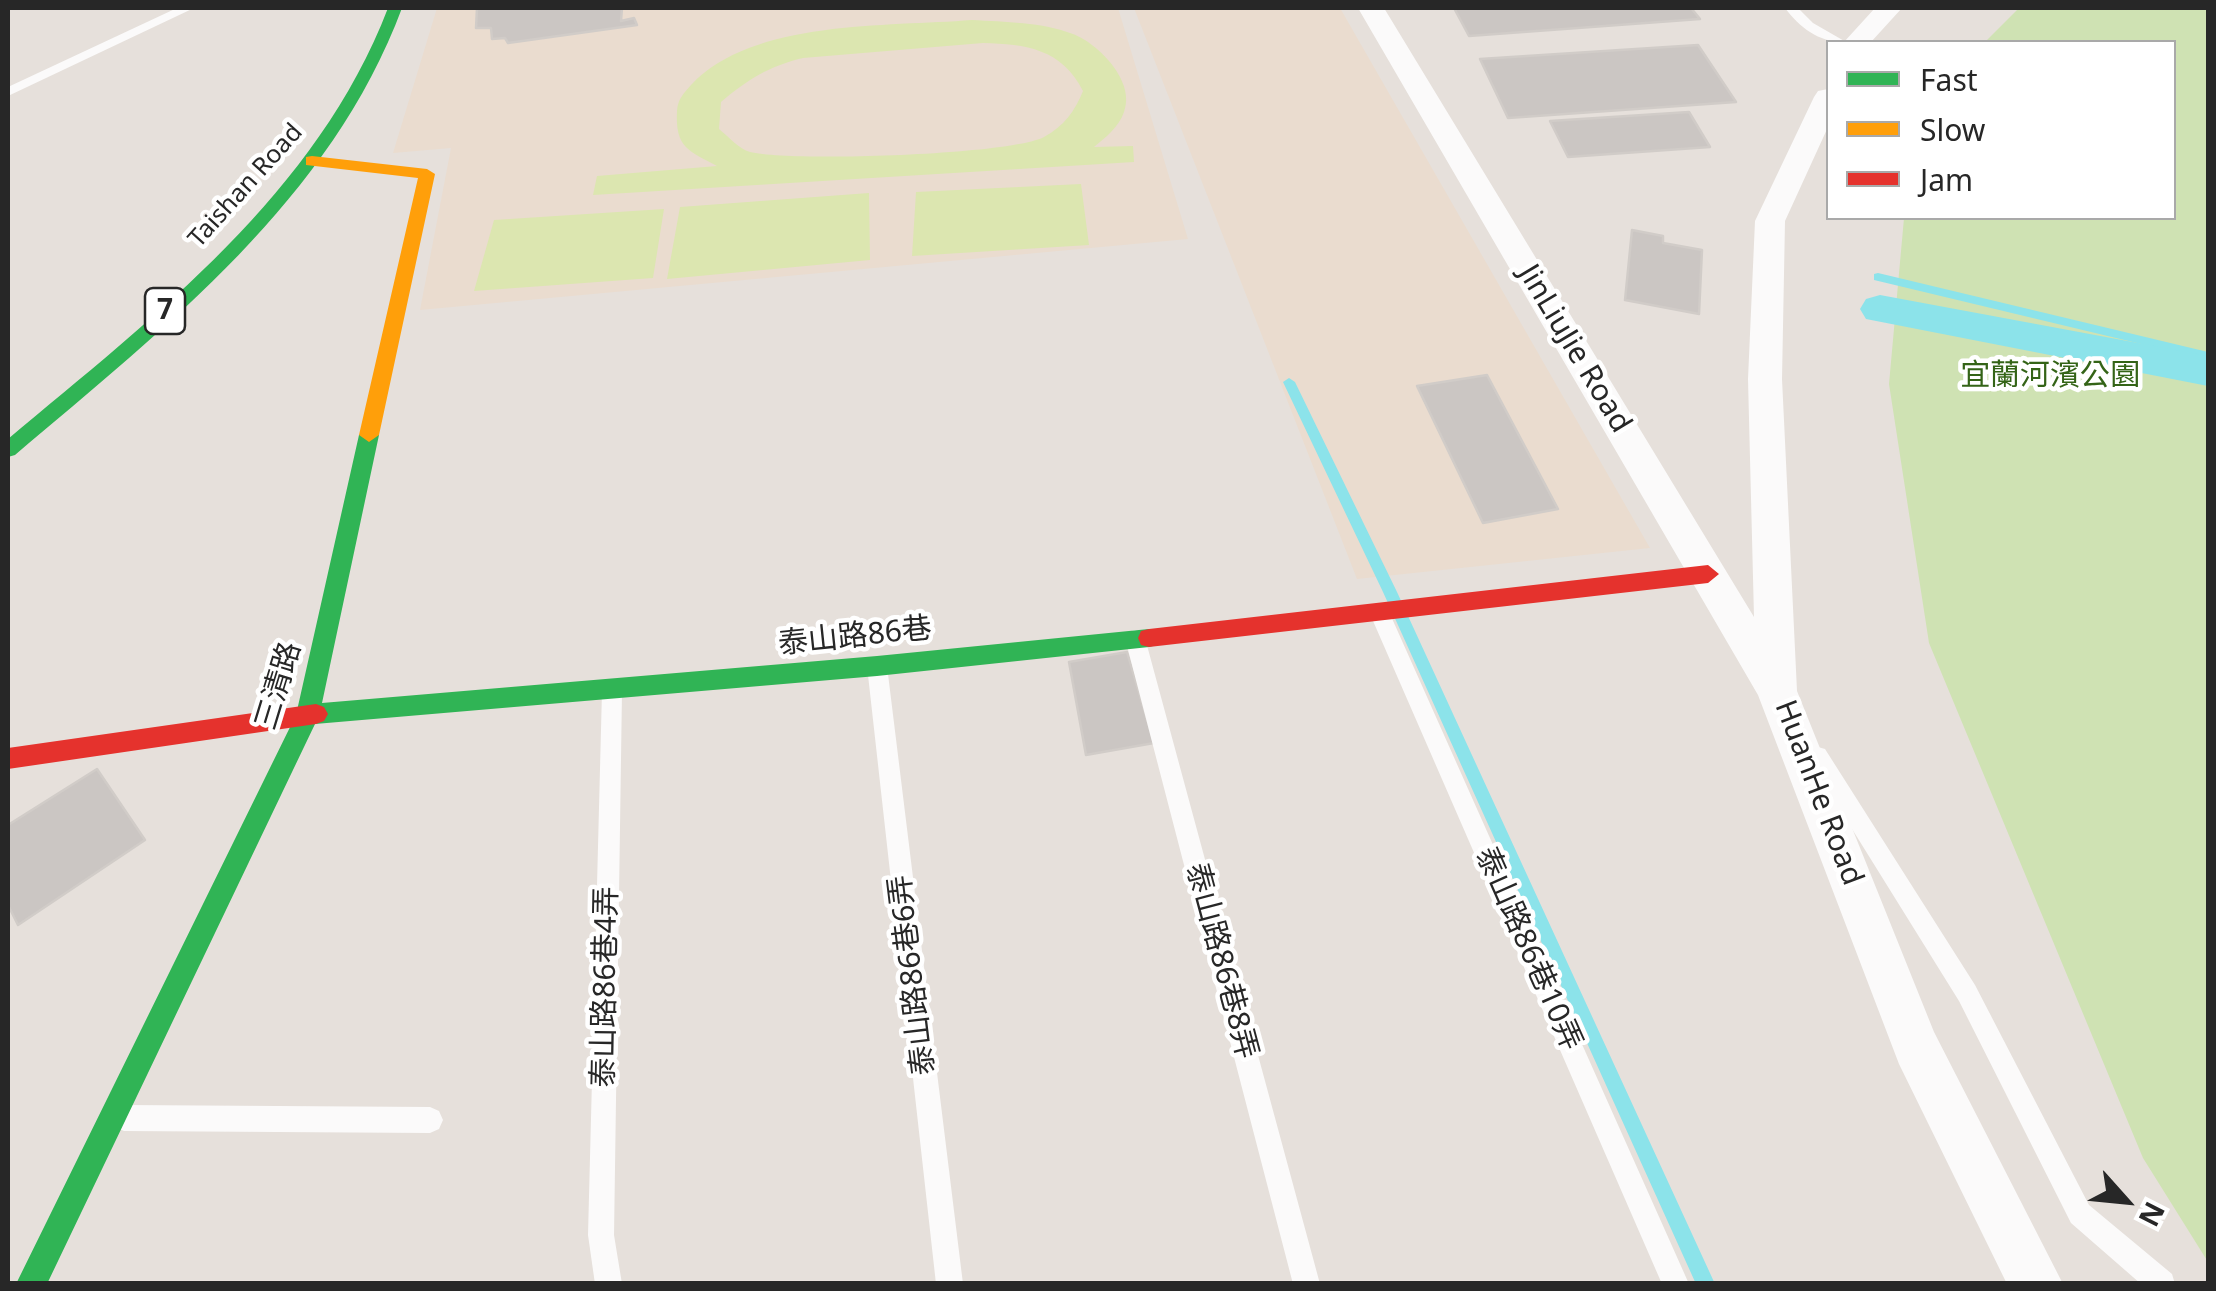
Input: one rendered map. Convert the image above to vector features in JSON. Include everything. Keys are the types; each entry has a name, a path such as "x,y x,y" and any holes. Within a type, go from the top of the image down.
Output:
{"street":[{"name":"Taishan Road","path":"8,450 226,254 312,162 385,41 395,8"},
{"name":"JinLiuJie Road","path":"1371,8 1777,691"},
{"path":"1859,40 1889,8"},
{"name":"HuanHe Road","path":"1826,101 1770,221 1765,380 1777,691 1916,1047 2036,1284"},
{"name":"三清路","path":"31,1284 308,715 427,174 312,162"},
{"name":"泰山路86巷","path":"9,763 308,715 876,666 1380,614 1708,574"}],"lane":[{"path":"8,92 187,8"},
{"path":"1792,8 1808,26 1835,40"},
{"name":"泰山路86巷10弄","path":"1380,614 1676,1284"},
{"name":"泰山路86巷8弄","path":"1135,638 1306,1284"},
{"name":"泰山路86巷6弄","path":"876,666 950,1284"},
{"name":"泰山路86巷4弄","path":"609,1284 601,1234 612,691"},
{"path":"1777,691 1967,993 2080,1214 2162,1284"},
{"path":"112,1118 430,1120"}],"shaded area":[{"path":"437,8 1118,8 1188,239 420,310 451,148 393,153"},
{"path":"1134,8 1340,8 1650,548 1357,579"}],"green space":[{"name":"宜蘭河濱公園","path":"2019,8 2208,8 2208,1262 2143,1158 1929,643 1889,384 1904,220 2176,220 2176,40 1987,40"},
{"path":"972,20 1061,30 1094,46 1120,77 1126,100 1119,123 1094,147 1133,146 1134,162 593,195 597,176 717,166 681,141 677,111 691,85 717,64 749,48 823,30","holes":["999,44 1028,48 1053,58 1065,66 1083,91 1068,117 1044,137 947,152 808,156 750,152 719,129 721,102 759,75 791,61"]},
{"path":"1081,184 1089,245 912,256 916,192"},
{"path":"869,193 870,260 667,279 680,207"},
{"path":"664,209 653,278 474,291 494,220"}],"building":[{"path":"477,8 622,8 621,21 634,18 637,25 508,43 505,38 492,39 491,28 476,28"},
{"path":"1454,8 1691,8 1700,19 1469,36"},
{"path":"1698,45 1736,102 1508,118 1480,59"},
{"path":"1689,112 1710,147 1568,157 1550,121"},
{"path":"1632,230 1663,236 1663,243 1702,250 1699,314 1625,300"},
{"path":"1487,375 1558,509 1483,523 1417,386"},
{"path":"1127,652 1154,743 1086,755 1069,662"},
{"path":"97,769 145,840 18,925 8,905 8,825"}],"waterway":[{"path":"1878,277 2208,356"},
{"path":"1880,309 2208,371"},
{"path":"1289,382 1390,592 1706,1284"}],"traffic: fast":[{"path":"8,450 207,277 297,180 336,127 373,64 395,8"},
{"path":"31,1284 308,715 369,435"},
{"path":"316,714 877,666 1149,638"}],"traffic: slow":[{"path":"312,161 427,174 369,435"}],"traffic: jam":[{"path":"1149,638 1708,574"},
{"path":"8,759 316,714"}]}
